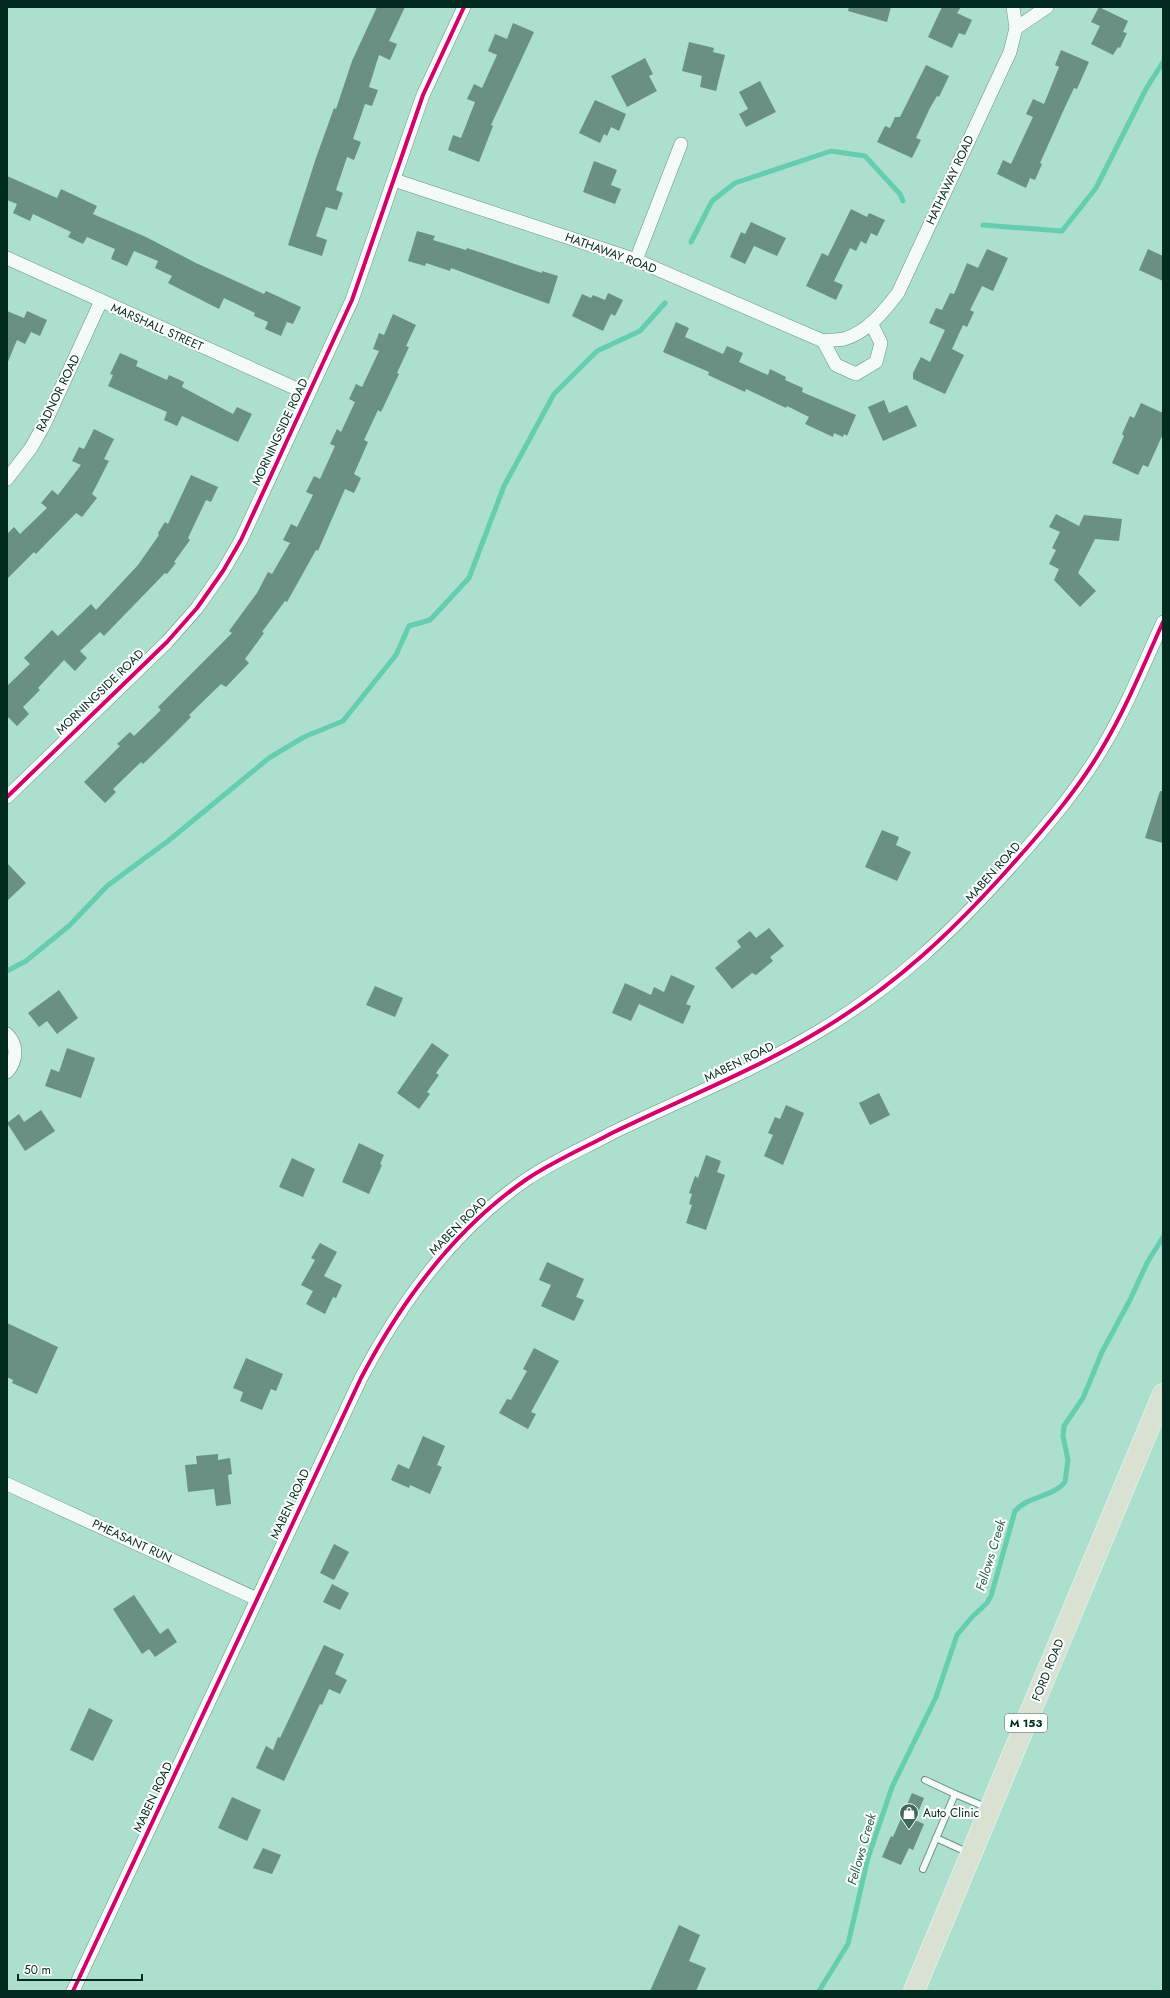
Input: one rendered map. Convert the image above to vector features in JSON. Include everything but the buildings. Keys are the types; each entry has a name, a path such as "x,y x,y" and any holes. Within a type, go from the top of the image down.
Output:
{"main road":[{"name":"FORD ROAD","path":"914,1991 1163,1394"}],"street":[{"name":"MORNINGSIDE ROAD","path":"7,797 167,642 197,608 223,571 241,540 361,277 423,95 464,7"},
{"name":"HATHAWAY ROAD","path":"394,180 636,260 822,341 845,339 871,323 882,313 898,293 1010,52 1015,39 1016,28 1013,7"},
{"path":"1016,28 1047,7"},
{"path":"636,260 681,144"},
{"name":"MARSHALL STREET","path":"7,258 308,394"},
{"name":"RADNOR ROAD","path":"7,479 31,448 45,423 101,301"},
{"path":"822,341 836,365 856,374 876,362 881,343 871,323"},
{"name":"MABEN ROAD","path":"73,1991 256,1599 376,1349 399,1312 440,1257 485,1211 529,1178 553,1163 774,1056 822,1030 875,995 923,957 967,915 1032,843 1076,788 1104,746 1122,711 1163,622"},
{"path":"7,1034 14,1045 16,1054 14,1062 7,1072"},
{"name":"PHEASANT RUN","path":"7,1484 256,1599"}],"lane":[{"path":"925,1780 990,1809"},
{"path":"923,1869 955,1794"},
{"path":"936,1838 972,1854"}],"waterway":[{"path":"983,225 1062,231 1096,188 1146,89 1163,62"},
{"path":"691,242 712,201 735,183 831,151 865,156 900,194 903,201"},
{"path":"7,971 26,961 70,925 107,886 168,841 269,758 304,737 343,721 396,655 409,626 430,620 469,578 504,486 554,394 597,351 640,331 665,303"},
{"name":"Fellows Creek","path":"819,1991 848,1944 868,1858 892,1787 936,1697 957,1635 972,1617 987,1603 991,1596 1015,1511 1027,1502 1054,1491 1065,1482 1068,1460 1063,1436 1064,1426 1083,1398 1102,1352 1130,1300 1147,1263 1163,1237"}],"cycle path":[{"path":"7,797 167,642 197,608 223,571 241,540 352,300 423,95 464,7"},
{"path":"73,1991 361,1378 394,1321 432,1268 453,1243 476,1220 537,1172 612,1133 796,1045 874,995 922,956 967,914 1010,867 1048,824 1083,778 1104,745 1120,715 1163,622"}],"place":[{"name":"Auto Clinic","path":"909,1830"}]}
